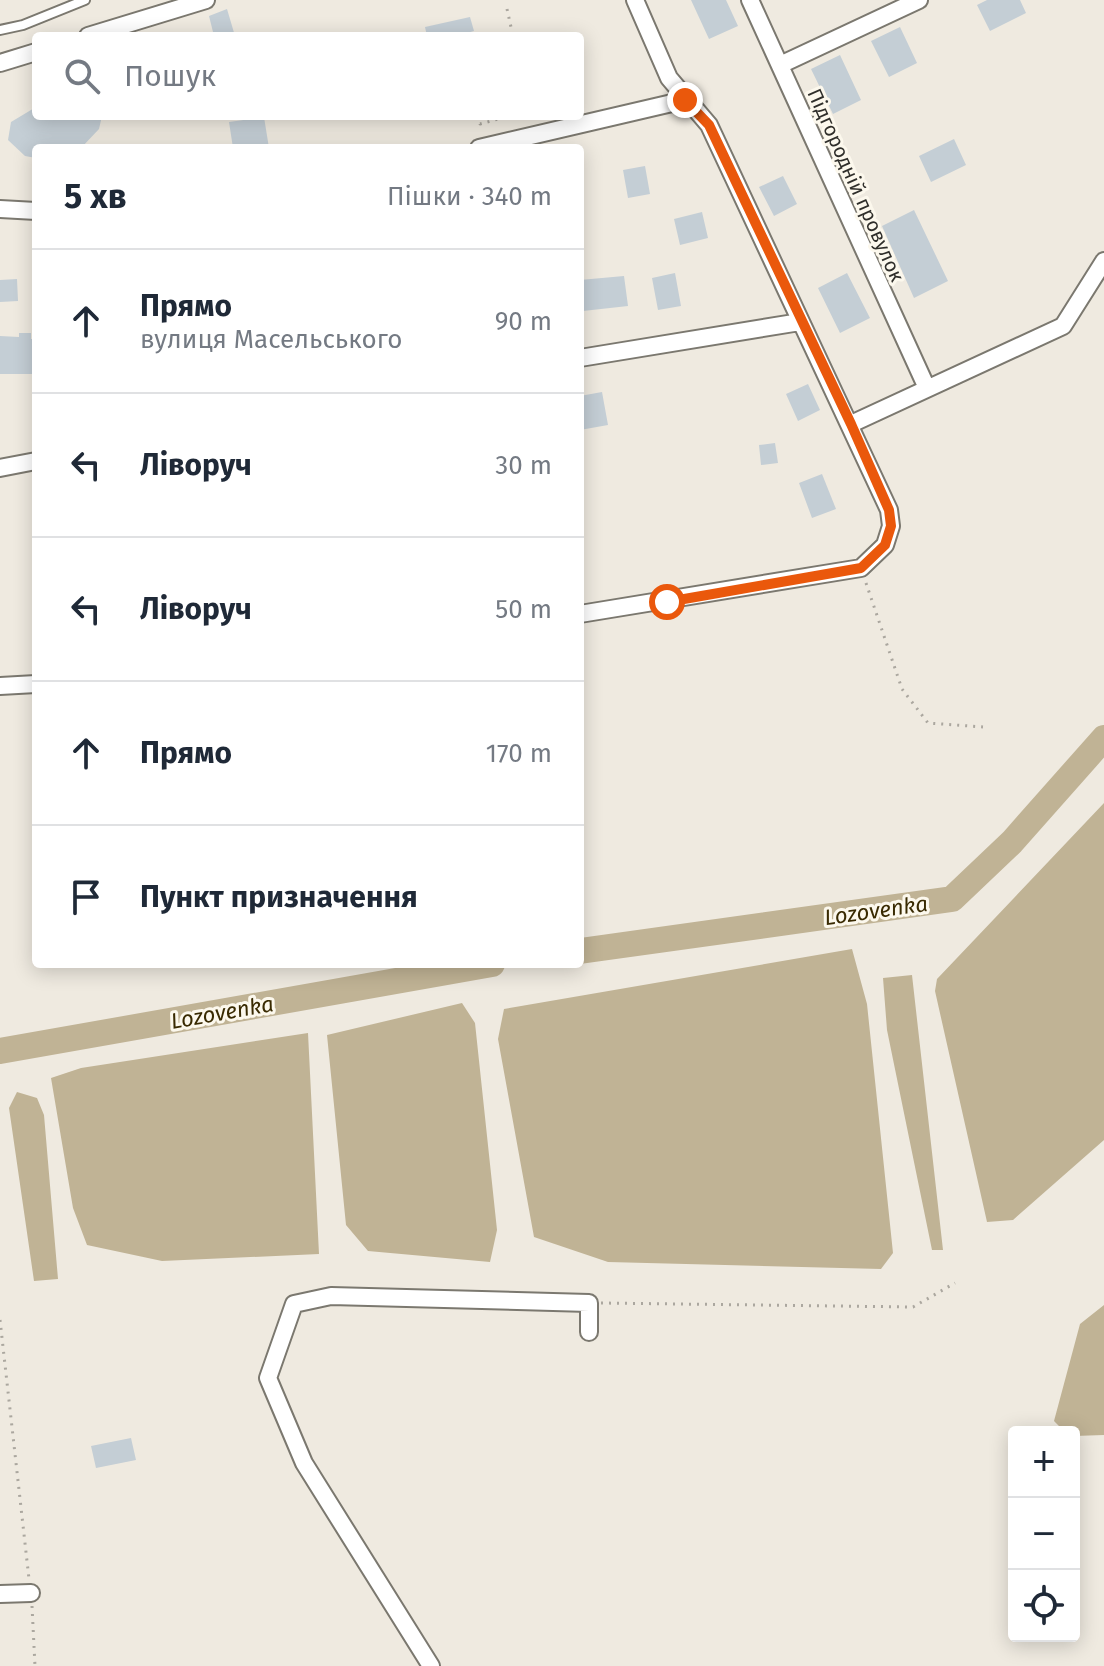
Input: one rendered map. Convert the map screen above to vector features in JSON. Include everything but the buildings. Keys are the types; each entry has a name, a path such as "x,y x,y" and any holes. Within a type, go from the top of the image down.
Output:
{"street":[{"path":"101,32 206,0"},
{"path":"584,613 861,568 885,545 891,526 889,510 851,424 709,125 669,78 635,0"},
{"name":"Підгородній провулок","path":"750,0 926,386"},
{"path":"780,65 919,0"},
{"path":"0,63 32,53"},
{"path":"496,144 685,100"},
{"path":"0,209 32,211"},
{"path":"851,424 926,386 1063,326 1104,261"},
{"path":"584,357 800,322"},
{"path":"0,468 32,462"},
{"path":"0,686 32,684"},
{"path":"431,1666 304,1463 268,1378 294,1304 331,1296 589,1303 589,1332"},
{"path":"0,1594 31,1593"}],"lane":[{"path":"0,30 23,25 85,0"}],"path":[{"path":"507,9 512,32"},
{"path":"861,568 902,689 928,723 983,727"},
{"path":"589,1303 913,1307 955,1283"},
{"path":"0,1320 31,1593 35,1666"}],"shaded area":[{"path":"1104,803 1104,1140 1013,1220 987,1222 935,991 937,979"},
{"path":"852,949 867,1004 893,1253 881,1269 608,1262 534,1237 498,1039 504,1009"},
{"path":"912,975 943,1250 932,1250 887,1030 883,978"},
{"path":"462,1003 475,1023 497,1230 490,1262 368,1251 346,1225 327,1035"},
{"path":"308,1033 319,1254 162,1261 87,1245 73,1208 51,1078 81,1068"},
{"path":"17,1092 37,1098 44,1115 58,1279 34,1281 9,1108"},
{"path":"1104,1305 1104,1435 1080,1436 1080,1426 1059,1426 1054,1421 1080,1324"}],"waterway":[{"name":"Lozovenka","path":"584,950 952,899 1012,842 1104,738"},
{"name":"Lozovenka","path":"0,1051 469,968"}],"route":[{"path":"667,602 861,568 885,545 891,526 889,510 851,424 709,125 685,100"}]}
